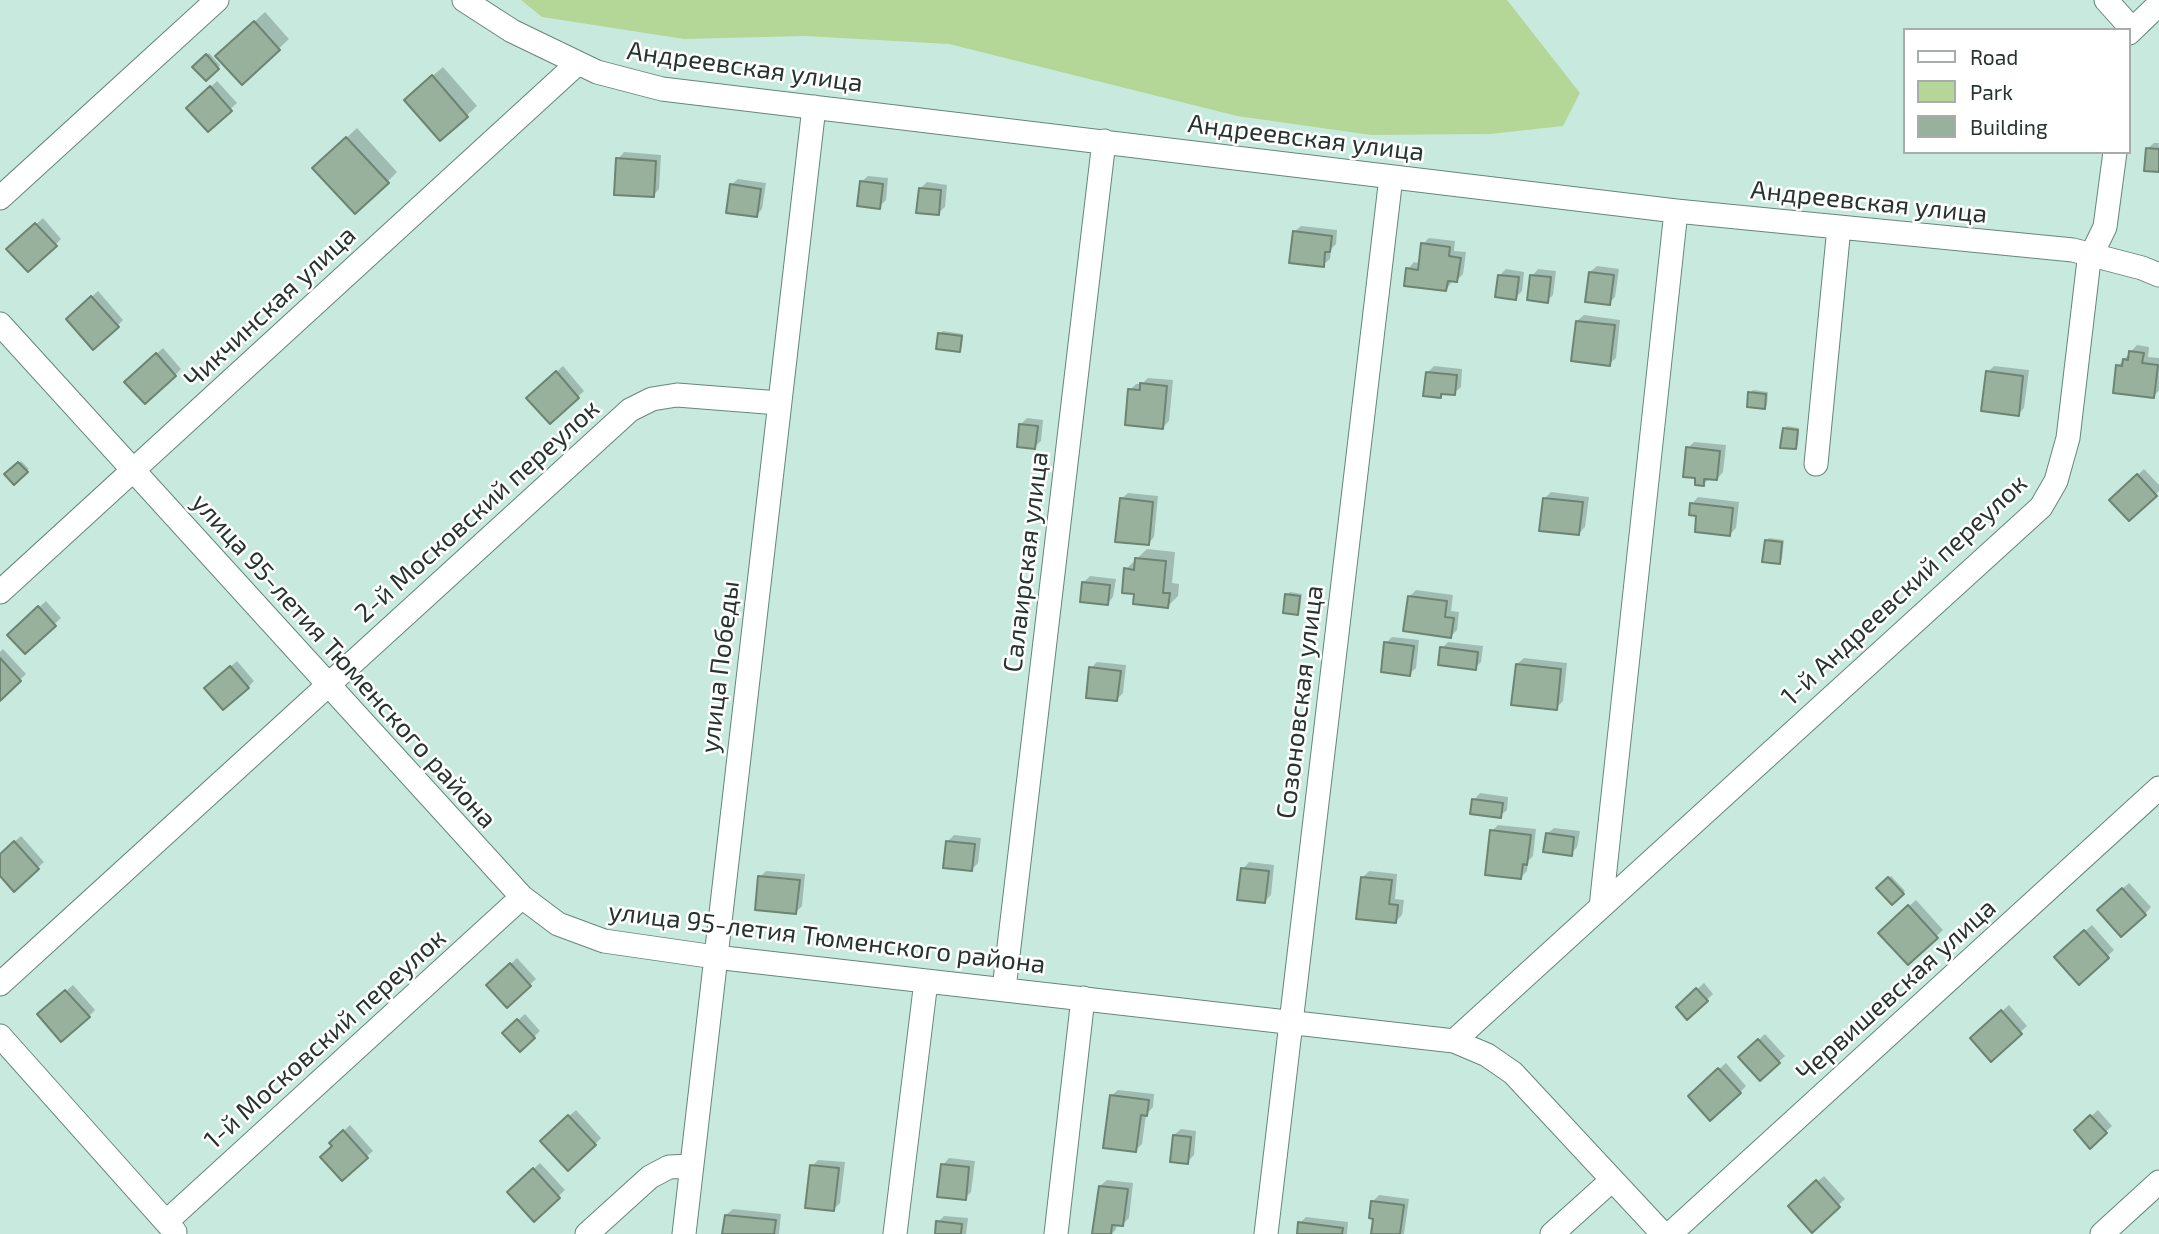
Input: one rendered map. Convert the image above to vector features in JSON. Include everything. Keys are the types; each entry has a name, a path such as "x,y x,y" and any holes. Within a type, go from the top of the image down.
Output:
{"street":[{"path":"0,198 217,0"},
{"name":"Андреевская улица","path":"464,0 512,31 597,72 662,89 1675,211 2073,250 2159,275"},
{"path":"2106,0 2129,28"},
{"path":"2131,31 2159,4"},
{"name":"Чикчинская улица","path":"0,592 578,63"},
{"name":"улица Победы","path":"684,1234 814,107"},
{"name":"Салаирская улица","path":"1004,989 1104,141"},
{"name":"1-й Андреевский переулок","path":"1454,1041 2041,507 2056,481 2068,438 2089,260 2105,228 2115,154"},
{"name":"Созоновская улица","path":"1266,1234 1391,177"},
{"path":"1601,907 1675,211"},
{"path":"1816,464 1839,227"},
{"name":"улица 95-летия Тюменского района","path":"0,324 522,897 558,924 604,941 715,957 1454,1041 1487,1055 1514,1073 1663,1234"},
{"name":"2-й Московский переулок","path":"0,984 630,410 652,399 677,395 779,403"},
{"name":"Червишевская улица","path":"1671,1234 2159,788"},
{"name":"1-й Московский переулок","path":"172,1228 522,897"},
{"path":"895,1234 926,981"},
{"path":"1056,1234 1083,998"},
{"path":"0,1036 172,1228"},
{"path":"587,1234 650,1177 669,1167 691,1166"},
{"path":"1552,1234 1612,1180"},
{"path":"2102,1234 2159,1182"}],"green space":[{"path":"521,0 1507,0 1580,93 1563,126 1490,134 1371,135 1237,116 949,44 805,36 684,39 542,17"}],"building":[{"path":"254,21 280,50 242,85 215,56"},
{"path":"206,54 219,69 206,81 192,67"},
{"path":"432,75 468,117 440,141 404,100"},
{"path":"210,86 232,111 208,132 186,108"},
{"path":"346,137 389,183 355,214 312,168"},
{"path":"2146,148 2159,149 2159,172 2144,171"},
{"path":"616,158 656,161 654,197 614,195"},
{"path":"860,181 883,184 880,209 857,206"},
{"path":"730,184 761,189 757,217 726,213"},
{"path":"919,188 941,190 939,215 916,213"},
{"path":"35,223 57,246 28,272 6,249"},
{"path":"1293,231 1332,236 1330,252 1325,252 1324,267 1289,263"},
{"path":"1421,243 1450,247 1449,256 1461,258 1457,282 1448,281 1446,291 1404,286 1406,268 1418,270"},
{"path":"1589,272 1614,275 1610,305 1585,302"},
{"path":"1498,275 1519,277 1516,300 1495,297"},
{"path":"1530,275 1551,277 1548,303 1527,300"},
{"path":"91,296 119,327 93,350 66,319"},
{"path":"1576,321 1615,325 1610,366 1571,361"},
{"path":"938,333 962,336 960,352 936,349"},
{"path":"2129,351 2144,353 2142,363 2158,365 2154,398 2113,393 2116,365 2122,366 2123,359 2128,360"},
{"path":"156,353 176,376 145,404 124,382"},
{"path":"556,371 579,398 550,424 526,398"},
{"path":"1986,371 2023,376 2019,416 1981,411"},
{"path":"1426,372 1457,375 1455,395 1441,394 1441,398 1423,396"},
{"path":"1140,383 1167,386 1163,429 1125,425 1128,389 1140,390"},
{"path":"1748,392 1766,394 1765,409 1747,407"},
{"path":"1019,424 1038,426 1035,449 1017,447"},
{"path":"1783,428 1798,430 1796,449 1780,448"},
{"path":"1686,447 1720,451 1717,480 1704,479 1704,486 1695,485 1695,478 1683,477"},
{"path":"18,462 28,472 14,485 4,474"},
{"path":"2137,474 2157,496 2129,521 2109,500"},
{"path":"1120,498 1153,502 1149,545 1115,542"},
{"path":"1543,498 1583,502 1579,535 1539,531"},
{"path":"1690,503 1733,508 1730,536 1695,532 1696,516 1689,515"},
{"path":"1765,540 1782,542 1780,564 1762,562"},
{"path":"1135,558 1166,561 1163,593 1170,593 1168,608 1133,604 1134,594 1122,593 1124,568 1134,570"},
{"path":"1082,582 1110,585 1108,605 1080,602"},
{"path":"1285,594 1300,596 1298,615 1283,613"},
{"path":"1408,596 1447,601 1445,617 1454,618 1451,638 1403,631"},
{"path":"38,606 56,626 25,654 7,635"},
{"path":"1384,642 1414,646 1410,676 1381,672"},
{"path":"1440,647 1478,652 1476,670 1438,665"},
{"path":"0,658 21,681 0,701"},
{"path":"1516,664 1561,669 1557,710 1511,705"},
{"path":"230,666 249,688 223,710 204,688"},
{"path":"1089,667 1121,671 1117,701 1086,698"},
{"path":"1472,799 1503,803 1501,818 1470,814"},
{"path":"1490,830 1531,835 1527,865 1523,864 1521,879 1485,875"},
{"path":"1546,833 1574,837 1572,856 1543,852"},
{"path":"14,841 39,869 14,892 0,876 0,854"},
{"path":"946,841 975,844 972,871 943,868"},
{"path":"1241,868 1269,871 1265,903 1237,900"},
{"path":"758,876 800,880 796,914 755,910"},
{"path":"1361,877 1392,880 1389,904 1398,905 1396,923 1356,919"},
{"path":"1888,877 1904,894 1892,905 1876,888"},
{"path":"2122,888 2146,915 2121,937 2097,910"},
{"path":"1908,905 1938,938 1908,965 1878,933"},
{"path":"2084,930 2109,958 2079,985 2054,957"},
{"path":"510,963 531,986 507,1008 486,985"},
{"path":"1696,988 1708,1001 1687,1020 1676,1007"},
{"path":"65,990 90,1017 61,1042 37,1014"},
{"path":"2001,1010 2022,1034 1991,1062 1970,1038"},
{"path":"517,1019 535,1038 520,1052 502,1033"},
{"path":"1758,1039 1780,1063 1760,1081 1738,1057"},
{"path":"1718,1068 1741,1093 1710,1121 1688,1096"},
{"path":"1110,1095 1149,1100 1147,1116 1141,1115 1136,1152 1103,1148"},
{"path":"568,1115 596,1145 568,1171 540,1141"},
{"path":"2090,1115 2107,1133 2090,1149 2074,1130"},
{"path":"343,1130 368,1158 342,1181 320,1157 332,1146 329,1143"},
{"path":"1173,1135 1191,1137 1188,1164 1170,1162"},
{"path":"941,1164 969,1167 966,1200 937,1197"},
{"path":"810,1165 839,1168 834,1211 805,1208"},
{"path":"533,1168 560,1198 534,1222 507,1192"},
{"path":"1816,1180 1840,1207 1812,1233 1788,1206"},
{"path":"1099,1186 1128,1189 1123,1226 1112,1225 1111,1234 1092,1234"},
{"path":"1371,1201 1404,1205 1400,1234 1371,1234"},
{"path":"725,1215 776,1220 774,1234 722,1234"},
{"path":"936,1221 962,1224 961,1234 935,1234"},
{"path":"1298,1222 1343,1228 1342,1234 1297,1234"}]}
